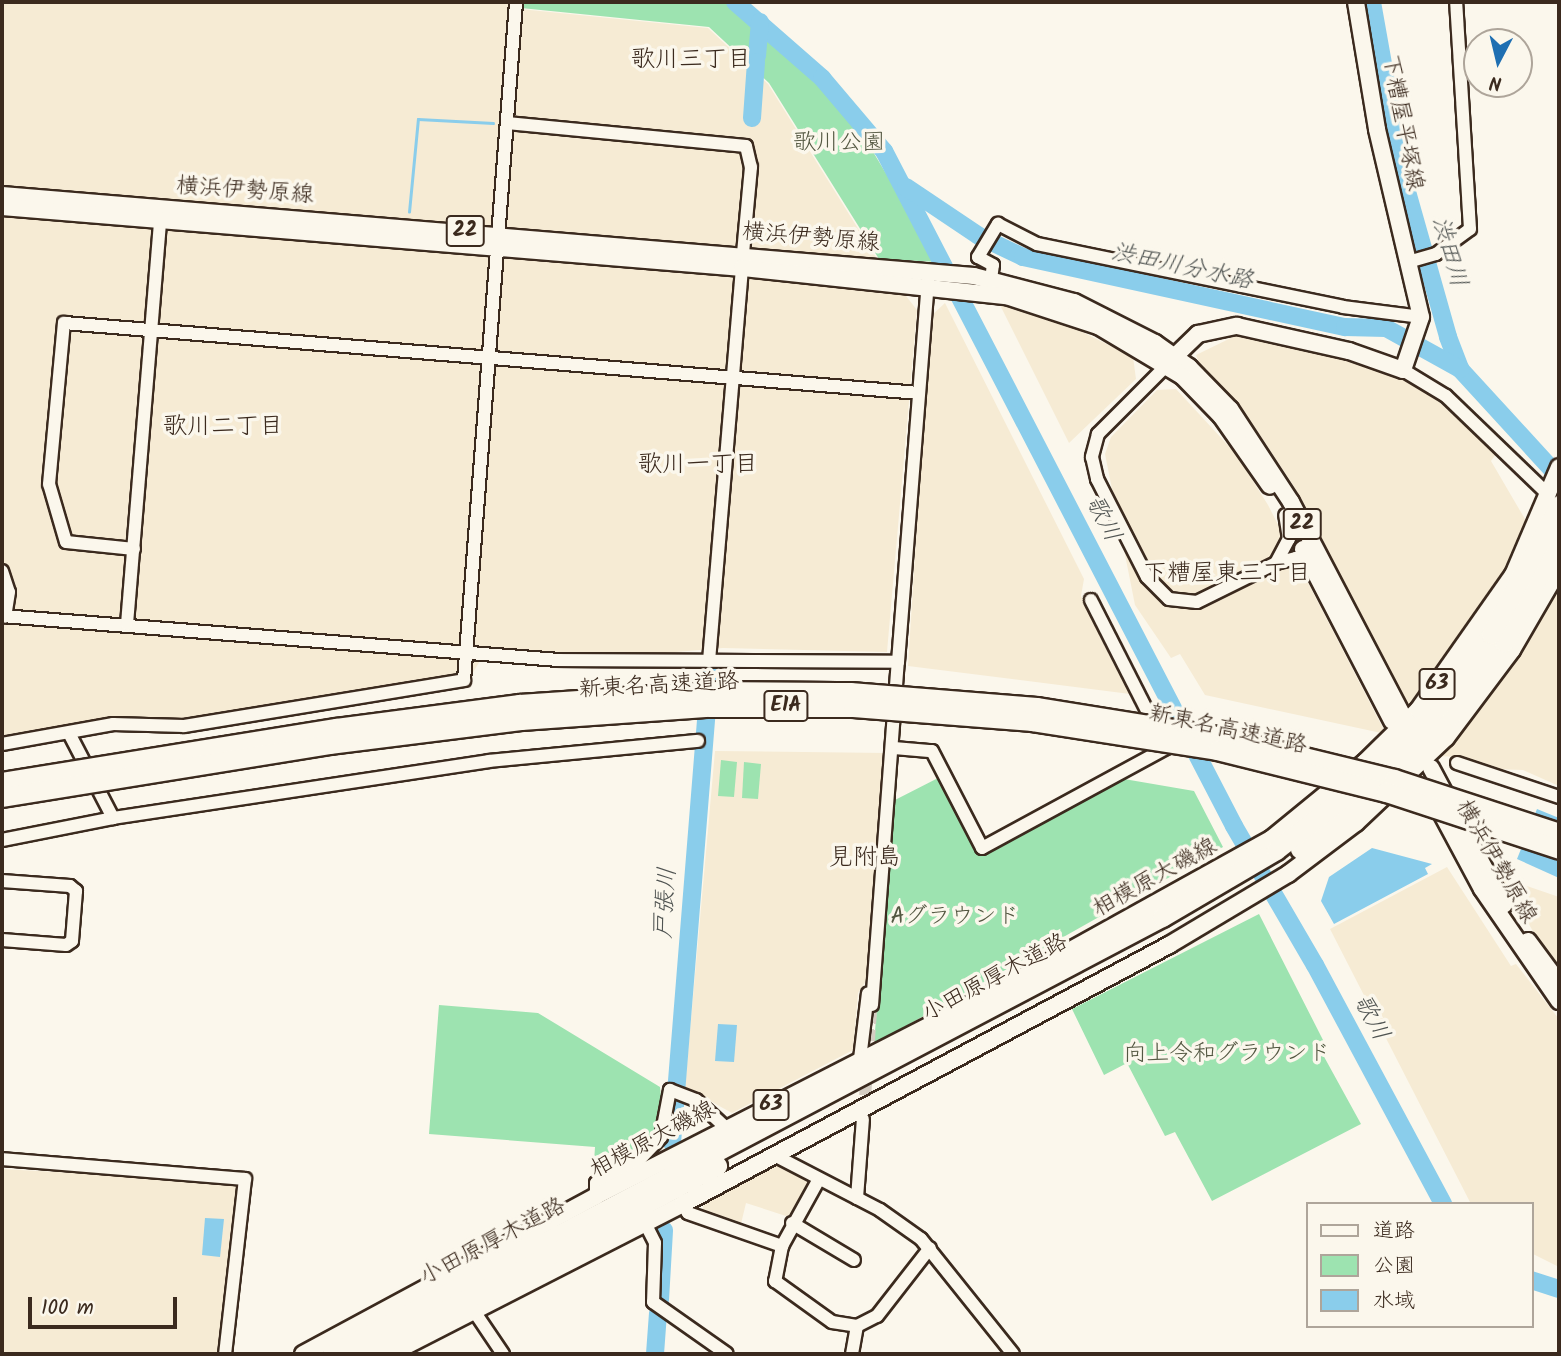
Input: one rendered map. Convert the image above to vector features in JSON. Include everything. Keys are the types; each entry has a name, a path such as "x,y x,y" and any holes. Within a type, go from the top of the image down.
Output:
{"highway":[{"name":"小田原厚木道路","path":"1279,856 1368,778 1439,706 1491,634 1553,496"},
{"name":"小田原厚木道路","path":"363,1354 1248,876 1279,856 1382,785 1451,715 1504,642 1559,538"},
{"name":"新東名高速道路","path":"2,782 519,704 708,691 850,692 1035,707 1218,736 1394,779 1559,833"},
{"name":"新東名高速道路","path":"2,797 329,744 521,720 709,707 853,707 1032,721 1217,750 1386,792 1559,849"},
{"name":"小田原厚木道路","path":"332,1354 1248,876"}],"main road":[{"name":"下糟屋平塚線","path":"1356,2 1377,129 1420,322"},
{"name":"横浜伊勢原線","path":"2,195 933,279 987,285 1067,312 1170,360 1230,409 1266,458 1396,717 1286,515 1222,416 1170,360"},
{"name":"横浜伊勢原線","path":"2,207 497,241"},
{"name":"横浜伊勢原線","path":"933,279 974,276 987,285"},
{"path":"1170,360 1207,330 1237,327 1349,351 1404,367 1420,322"},
{"path":"1553,496 1559,467"},
{"name":"相模原大磯線","path":"390,1354 683,1204 1169,945 1248,876 1279,856 1356,823 1446,738 1513,650 1559,569"},
{"name":"横浜伊勢原線","path":"1559,983 1505,907 1427,773 1482,889 1559,1001"},
{"name":"相模原大磯線","path":"303,1354 596,1196 860,1059 1002,988 1248,876"}],"street":[{"path":"2,744 121,723 184,726 464,680 516,2"},
{"path":"1408,262 1436,254 1470,229 1456,2"},
{"path":"507,123 746,146 751,167 709,661"},
{"path":"127,624 160,219"},
{"path":"987,285 993,265 978,257 995,226 999,224 1037,244 1420,322"},
{"path":"872,1005 894,748 919,393 933,279"},
{"path":"134,549 66,542 49,484 64,323 488,360 919,393"},
{"path":"1170,360 1098,434 1092,457 1097,479 1147,577 1169,599 1197,602 1276,563 1296,558 1312,567"},
{"path":"1404,367 1446,396 1553,496"},
{"path":"1276,563 1289,538 1286,515"},
{"path":"2,571 9,592 4,617 127,624 559,660 898,662"},
{"path":"894,748 932,751 982,848 1166,748 1091,600"},
{"path":"69,733 113,818"},
{"path":"2,840 113,818 489,761 698,741"},
{"path":"1457,763 1559,797"},
{"path":"150,813 168,819"},
{"path":"2,881 70,886 76,891 72,941 66,945 2,940"},
{"path":"860,1059 864,1000 873,988"},
{"path":"596,1196 596,1182 653,1149 666,1121 675,1090 714,1113 726,1128"},
{"path":"857,1198 863,1119"},
{"path":"774,1155 908,1228 930,1248 1006,1352"},
{"path":"2,1158 245,1179 225,1354"},
{"path":"819,1179 792,1223 782,1246 776,1285 804,1298 832,1322 857,1326 892,1301 930,1248"},
{"path":"683,1204 688,1213 782,1246"},
{"path":"645,1223 656,1244 653,1302 727,1354"},
{"path":"792,1223 855,1260"},
{"path":"474,1311 503,1354"},
{"path":"855,1352 857,1326"},
{"path":"228,1328 233,1331 232,1354"}],"shaded area":[{"path":"2,2 514,2 520,9 708,28 768,84 877,259 917,310 887,652 723,648 606,658 488,648 469,679 197,726 107,717 107,720 2,737"},
{"path":"945,303 1084,579 1081,596 1138,695 908,666 930,317"},
{"path":"1000,305 1064,323 1133,357 1136,379 1069,443"},
{"path":"1237,335 1384,367 1420,385 1496,454 1491,461 1529,526 1504,580 1408,712 1295,488 1240,405 1198,361 1196,355"},
{"path":"1176,389 1236,454 1268,505 1386,734 1205,695 1180,654 1171,658 1135,605 1105,454 1111,437 1157,390"},
{"path":"1559,581 1559,786 1523,770 1492,769 1460,757 1437,756 1494,688"},
{"path":"715,751 887,753 868,978 858,993 853,1050 732,1113 685,1087"},
{"path":"1447,867 1511,966 1516,964 1559,1019 1559,1267 1533,1254 1533,1202 1470,1202 1330,929"},
{"path":"1501,877 1559,897 1559,967 1540,943"},
{"path":"774,1164 809,1182 789,1217 746,1203 740,1228 701,1215 704,1203"},
{"path":"2,1169 238,1182 222,1354 2,1354"}],"green space":[{"name":"歌川公園","path":"522,2 725,2 792,57 851,115 939,262 879,259 769,83 709,27 521,8"},
{"path":"721,760 737,762 734,797 718,796"},
{"path":"744,762 761,764 758,799 742,798"},
{"name":"Aグラウンド","path":"942,776 981,852 1124,779 1194,791 1223,847 874,1044 893,801"},
{"name":"向上令和グラウンド","path":"1259,914 1323,1040 1322,1053 1361,1124 1212,1201 1175,1132 1165,1136 1127,1063 1104,1075 1072,1009"},
{"path":"439,1005 538,1013 660,1087 662,1109 648,1144 593,1177 595,1147 429,1134"}],"water":[{"path":"1537,809 1559,818 1559,878 1517,859"},
{"path":"1372,848 1432,864 1425,868 1428,874 1334,924 1321,901 1329,877"},
{"path":"718,1024 737,1025 734,1062 715,1061"},
{"path":"205,1218 224,1219 220,1257 202,1255"}],"waterway":[{"name":"歌川","path":"735,2 822,78 884,151 1234,826 1315,965 1442,1202"},
{"name":"渋田川","path":"1372,2 1404,181 1448,337 1460,369 1559,477"},
{"name":"戸張川","path":"757,56 760,22"},
{"name":"戸張川","path":"752,118 756,62"},
{"path":"1559,70 1559,111"},
{"path":"409,212 418,119 493,123"},
{"name":"渋田川分水路","path":"906,187 979,236 1023,257 1345,327 1386,328 1460,369"},
{"name":"戸張川","path":"672,1143 710,667"},
{"name":"戸張川","path":"660,1300 664,1230"},
{"name":"歌川","path":"1533,1281 1559,1289"},
{"name":"戸張川","path":"655,1354 658,1313"}],"tunnel":[{"path":"864,1113 871,1009"}],"district":[{"name":"歌川三丁目","path":"691,60"},
{"name":"歌川二丁目","path":"223,427"},
{"name":"歌川一丁目","path":"698,465"},
{"name":"下糟屋東三丁目","path":"1227,574"},
{"name":"見附島","path":"865,858"}]}
